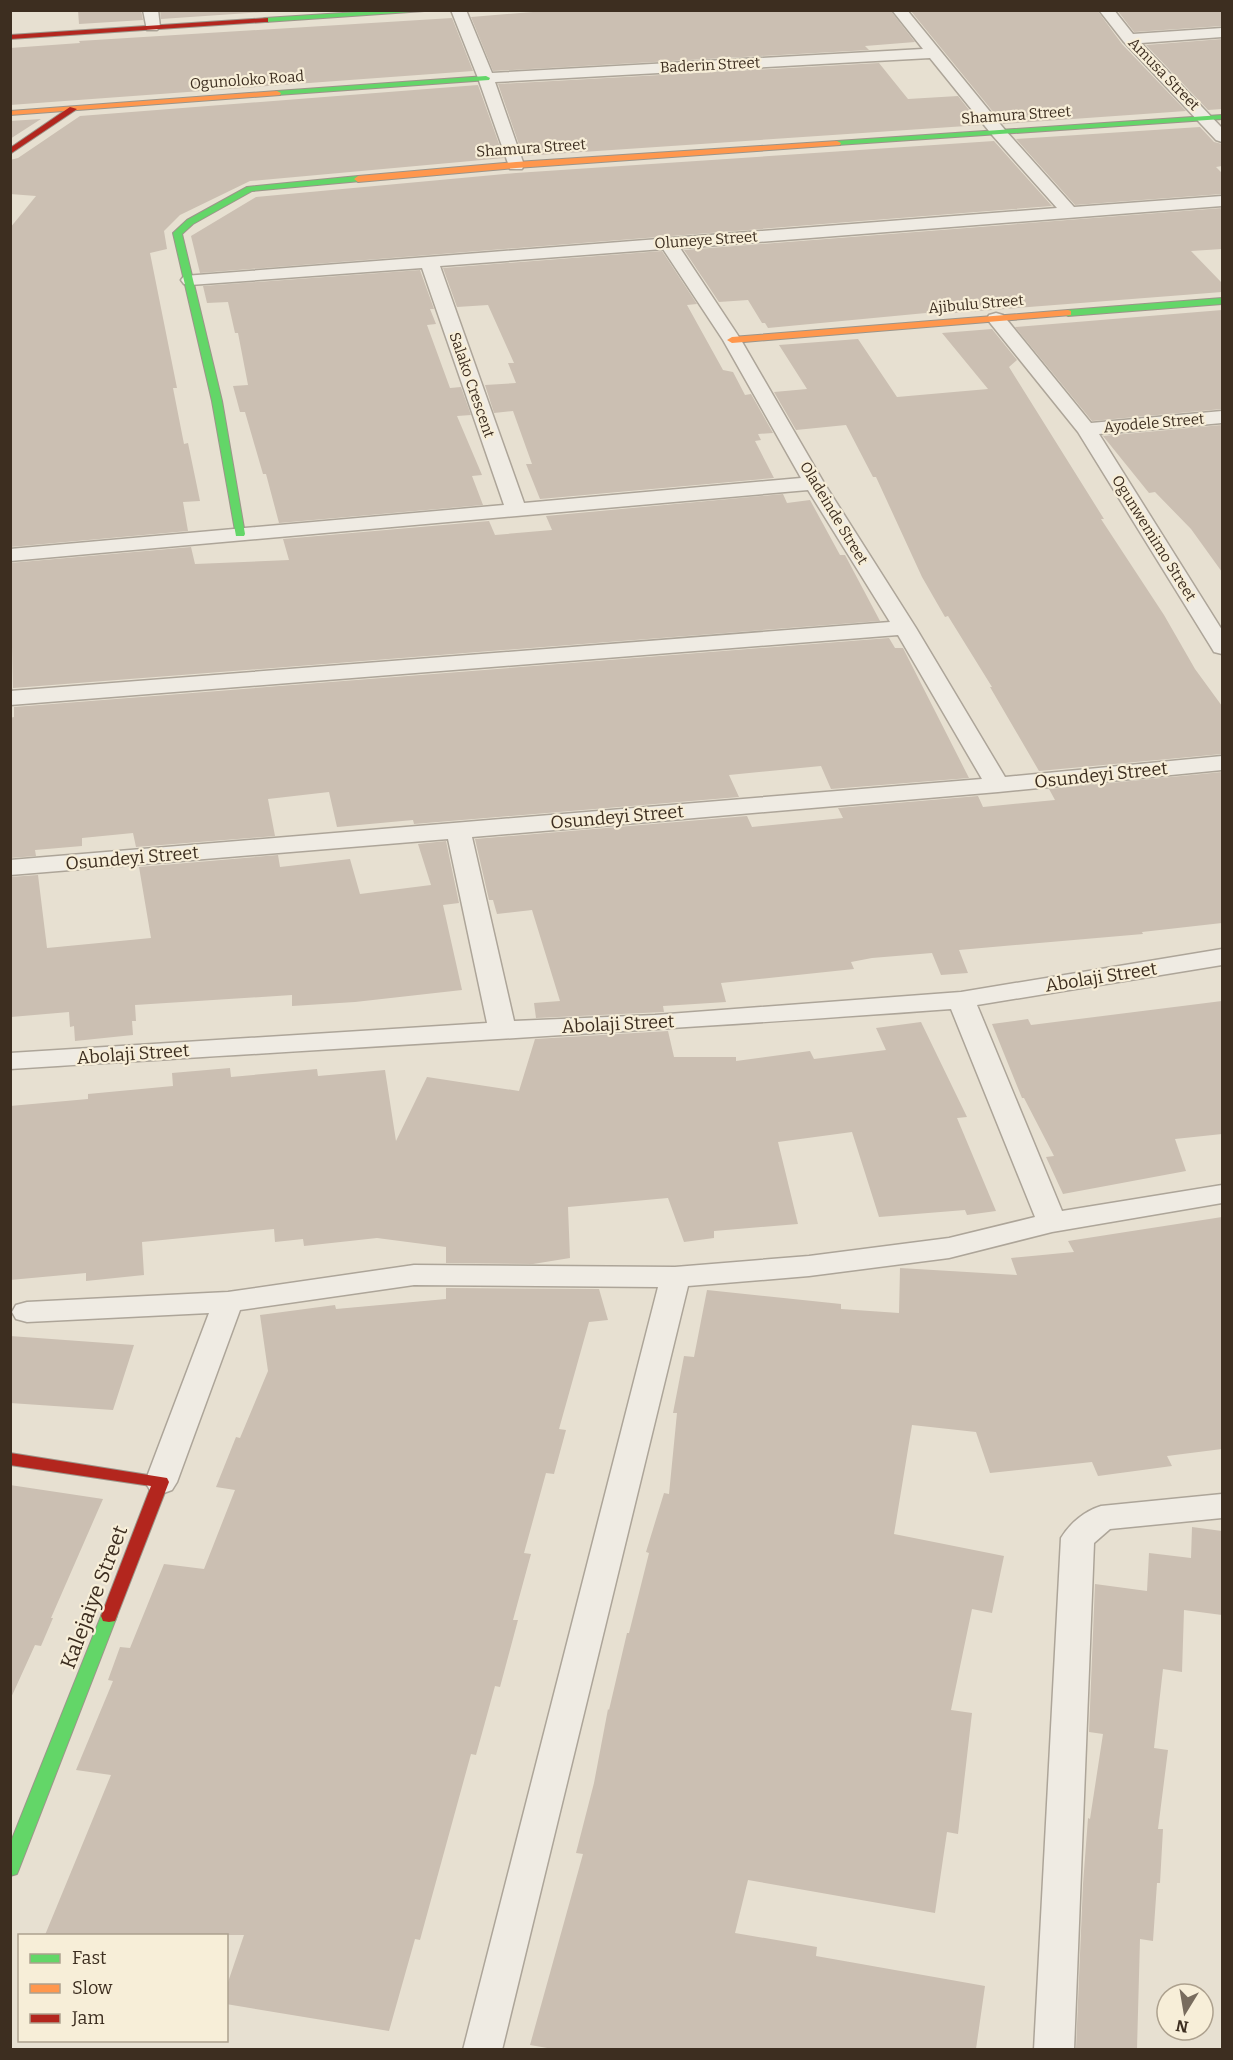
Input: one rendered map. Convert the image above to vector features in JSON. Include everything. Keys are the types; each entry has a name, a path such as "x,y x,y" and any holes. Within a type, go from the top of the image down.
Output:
{"street":[{"path":"150,10 152,27"},
{"path":"10,38 436,10"},
{"path":"458,10 486,78 516,165"},
{"path":"899,10 999,132 1070,213"},
{"name":"Amusa Street","path":"1106,10 1129,39 1214,118 1222,138"},
{"path":"1129,39 1222,32"},
{"name":"Baderin Street","path":"486,78 933,53"},
{"name":"Ogunoloko Road","path":"10,113 486,78"},
{"path":"10,152 73,109"},
{"name":"Shamura Street","path":"240,534 217,401 177,233 190,222 250,189 516,165 1214,118"},
{"name":"Oluneye Street","path":"190,280 1222,201"},
{"name":"Oladeinde Street","path":"668,243 732,340 814,483 905,627 998,785"},
{"name":"Salako Crescent","path":"429,261 516,510"},
{"name":"Ajibulu Street","path":"732,340 1222,302"},
{"name":"Ogunwemimo Street","path":"996,319 1086,429 1222,646"},
{"name":"Ayodele Street","path":"1086,429 1222,417"},
{"path":"10,555 814,483"},
{"path":"10,698 905,627"},
{"name":"Osundeyi Street","path":"10,867 998,785 1222,763"},
{"path":"458,830 502,1030"},
{"name":"Abolaji Street","path":"10,1061 502,1030 655,1023 961,1000 1222,957"},
{"path":"961,1000 1052,1222"},
{"path":"27,1312 228,1302 414,1275 675,1277 809,1266 949,1248 1052,1222 1222,1194"},
{"path":"483,2049 675,1277"},
{"path":"10,1459 160,1482 228,1302"},
{"name":"Kalejaiye Street","path":"14,1850 160,1482"},
{"path":"1054,2049 1078,1538 1101,1518 1222,1506"}],"building":[{"path":"78,10 141,10 143,20 79,24"},
{"path":"160,10 293,10 161,19"},
{"path":"558,10 890,10 915,42 865,46 869,50 493,71 471,17"},
{"path":"910,10 1097,10 1122,44 1186,111 1003,124"},
{"path":"1117,10 1222,10 1222,26 1134,32"},
{"path":"452,18 473,71 10,105 10,48 80,43 79,41"},
{"path":"1222,39 1222,109 1208,110 1146,45"},
{"path":"879,63 908,99 958,96 981,125 523,156 498,84"},
{"path":"478,85 504,158 250,181 180,215 164,231 167,249 150,253 177,388 173,388 184,444 188,443 200,501 183,502 188,531 10,547 10,228 36,196 10,194 10,160 18,158 80,116"},
{"path":"41,119 10,139 10,121"},
{"path":"1200,127 1214,142 1222,144 1222,166 1216,167 1222,173 1222,194 1075,205 1016,139"},
{"path":"994,141 1052,206 200,273 191,236 256,197 516,173"},
{"path":"1222,208 1222,249 1191,251 1222,283 1222,292 928,315 926,313 768,328 765,323 762,323 748,300 719,302 684,250"},
{"path":"662,251 697,304 687,305 723,370 733,372 745,395 751,394 773,433 758,434 761,440 755,441 774,478 540,499 526,464 532,464 513,411 494,413 485,385 516,383 508,363 514,363 488,305 457,307 443,268"},
{"path":"420,270 434,309 430,309 436,324 427,325 450,388 461,387 471,415 457,416 482,475 472,476 483,505 279,523 266,474 263,474 245,412 240,412 233,386 248,385 238,333 235,333 228,302 207,303 203,286"},
{"path":"1222,310 1222,409 1092,421 1015,327"},
{"path":"992,329 1017,360 1009,367 1104,519 1101,519 1164,615 1195,669 1222,706 1222,754 1039,771 990,687 992,687 948,616 945,617 922,577 876,477 873,477 846,425 796,430 774,392 807,389 779,345 858,339 897,397 988,389 942,333"},
{"path":"1222,425 1222,572 1191,529 1155,492 1149,493 1103,436"},
{"path":"783,494 787,503 810,500 840,555 845,555 880,621 13,688 10,563 191,547 195,564 289,560 283,539 489,521 495,535 552,530 546,516"},
{"path":"889,638 895,648 903,648 969,778 831,789 821,766 729,775 739,797 414,824 413,820 337,827 329,792 268,799 275,836 136,847 133,833 82,838 82,846 35,850 36,856 10,858 10,718 14,717 14,707"},
{"path":"1222,772 1222,923 1142,932 1143,934 959,950 968,973 941,975 932,953 872,958 851,962 854,969 721,983 726,1002 663,1006 664,1012 536,1018 534,1003 560,1001 532,910 497,914 493,900 489,900 475,839 747,816 752,827 843,818 838,808 978,796 983,807 1055,800 1049,789"},
{"path":"446,841 459,903 443,905 462,990 355,1002 292,1006 292,995 135,1005 136,1021 132,1021 133,1035 75,1041 74,1026 70,1027 69,1012 11,1017 10,877 38,875 47,948 151,938 139,867 278,855 280,867 350,859 360,894 431,885 418,844"},
{"path":"1222,1001 1222,1134 1175,1139 1186,1171 1063,1194 1046,1157 1054,1156 1022,1098 992,1024 1028,1019 1031,1025"},
{"path":"921,1022 967,1117 957,1118 996,1211 967,1215 965,1210 879,1217 852,1132 778,1142 798,1224 714,1231 714,1238 684,1242 668,1198 568,1207 570,1258 533,1264 446,1263 446,1247 377,1238 304,1246 303,1239 275,1242 274,1229 142,1242 144,1275 86,1281 86,1273 10,1280 10,1106 88,1099 88,1094 173,1086 172,1073 230,1068 231,1077 317,1069 318,1076 385,1070 396,1141 427,1077 519,1091 535,1039 668,1031 674,1057 736,1057 736,1061 810,1051 814,1059 886,1050 876,1028"},
{"path":"1222,1217 1222,1449 1167,1456 1172,1466 1098,1476 1092,1462 990,1473 976,1432 912,1425 894,1534 1004,1556 992,1613 972,1609 951,1710 972,1713 958,1834 947,1832 935,1913 748,1880 735,1933 817,1947 816,1956 985,1986 976,2049 553,2049 530,2045 583,1854 576,1853 594,1783 608,1709 649,1553 646,1552 664,1493 669,1494 677,1413 673,1413 684,1356 694,1357 707,1290 841,1304 841,1309 899,1313 900,1268 1017,1275 1011,1258 1074,1252 1068,1241"},
{"path":"446,1288 599,1289 608,1320 589,1322 559,1429 566,1430 554,1474 546,1473 524,1553 531,1554 513,1620 518,1620 500,1687 495,1686 476,1755 471,1754 420,1940 415,1939 389,2031 228,2004 228,1982 244,1935 45,1934 111,1775 76,1770 113,1681 108,1680 120,1647 130,1648 164,1564 204,1569 235,1490 216,1487 236,1437 240,1438 268,1371 260,1315 335,1305 336,1309 446,1299"},
{"path":"10,1336 134,1345 113,1410 10,1403"},
{"path":"10,1485 103,1499 41,1646 35,1645 10,1700"},
{"path":"1192,1527 1222,1531 1222,1615 1184,1610 1182,1672 1163,1669 1154,1748 1168,1750 1158,1829 1163,1829 1160,1883 1157,1883 1153,1941 1140,1939 1137,2049 1076,2048 1088,1818 1090,1819 1103,1734 1089,1732 1095,1584 1147,1591 1149,1553 1191,1558"}],"traffic: fast":[{"path":"265,20 436,10"},
{"path":"277,93 486,78"},
{"path":"837,143 1222,117"},
{"path":"240,534 217,401 177,233 190,222 250,189 358,179"},
{"path":"1068,313 1222,301"},
{"path":"10,1869 109,1616"}],"traffic: slow":[{"path":"10,113 277,93"},
{"path":"358,179 516,165 837,143"},
{"path":"732,340 1068,313"}],"traffic: jam":[{"path":"10,37 265,20"},
{"path":"10,152 73,109"},
{"path":"10,1459 161,1482 109,1616"}]}
